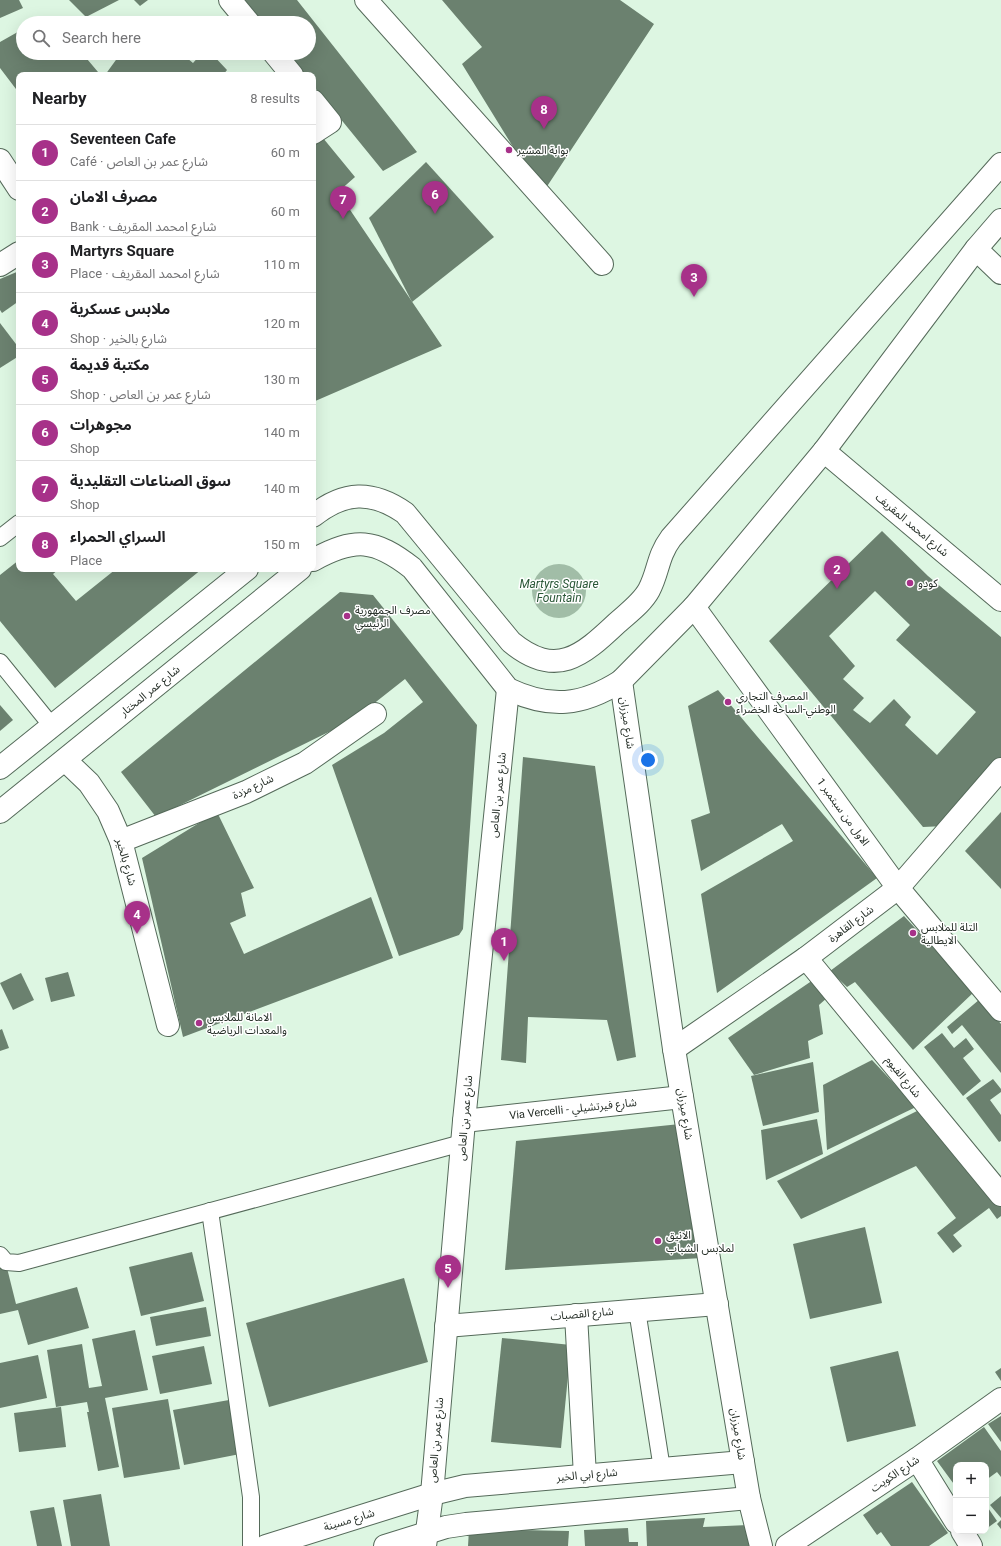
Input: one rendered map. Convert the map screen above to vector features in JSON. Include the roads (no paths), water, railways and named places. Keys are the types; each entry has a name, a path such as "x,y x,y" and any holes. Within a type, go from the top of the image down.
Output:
{"street":[{"path":"230,0 243,16"},
{"path":"366,0 602,264"},
{"path":"280,60 290,72"},
{"path":"316,105 330,122 316,131"},
{"path":"0,160 16,184"},
{"path":"317,513 334,502 348,497 362,496 378,498 392,504 405,513 511,642 523,652 536,659 551,661 566,660 581,654 593,646 641,601 649,591 654,581 659,558 671,538 1001,164"},
{"path":"322,555 355,544 371,545 393,553 412,568 508,689 525,697 542,702 576,702 592,697 621,681 694,607 824,451 976,249 1001,220"},
{"path":"976,249 1001,273"},
{"path":"0,265 16,255"},
{"name":"شارع امحمد المقريف","path":"824,451 1001,600"},
{"path":"0,768 243,572"},
{"name":"شارع عمر المختار","path":"0,812 296,572"},
{"name":"الاول من سبتمبر 1","path":"694,607 898,888 1001,1010"},
{"name":"شارع ميزران","path":"621,681 674,1049 749,1498 761,1546"},
{"name":"شارع عمر بن العاص","path":"426,1539 432,1494 464,1121 508,689"},
{"name":"شارع مزدة","path":"121,841 246,792 305,763 375,714"},
{"name":"شارع بالخير","path":"65,760 89,783 97,794 108,811 121,841 168,1025"},
{"name":"شارع القاهرة","path":"674,1049 806,958 898,888 1001,769"},
{"name":"شارع الفيوم","path":"806,958 1001,1195"},
{"name":"Via Vercelli - شارع فيرتشيلي","path":"464,1121 682,1098"},
{"name":"شارع القصبات","path":"446,1326 717,1304"},
{"path":"576,1315 585,1476"},
{"name":"شارع الكويت","path":"787,1546 917,1459 1001,1399"},
{"path":"917,1459 953,1517"},
{"name":"شارع ابي الخير","path":"432,1494 465,1486 743,1462"},
{"name":"شارع مسينة","path":"266,1546 432,1494"},
{"path":"385,1546 426,1539 466,1524 749,1498"},
{"path":"964,1534 971,1546"}],"lane":[{"path":"0,538 16,525"},
{"path":"0,662 51,726"},
{"path":"0,1256 6,1262 19,1263 462,1143"},
{"path":"210,1211 251,1497 251,1546"},
{"path":"637,1310 662,1468"}],"water":[{"name":"Martyrs Square Fountain","path":"559,564 569,566 578,572 584,581 586,591 584,601 578,610 569,616 559,618 549,616 540,610 534,601 532,591 534,581 540,572 549,566"}],"place":[{"name":"السراي الحمراء","path":"544,129"},
{"name":"بوابة المشير","path":"509,150"},
{"name":"مجوهرات","path":"435,214"},
{"name":"سوق الصناعات التقليدية","path":"343,219"},
{"name":"Martyrs Square","path":"694,297"},
{"name":"كودو","path":"910,583"},
{"name":"مصرف الامان","path":"837,589"},
{"name":"مصرف الجمهورية الرئيسي","path":"347,616"},
{"name":"المصرف التجاري الوطني-الساحة الخضراء","path":"728,702"},
{"name":"التلة للملابس الايطالية","path":"913,933"},
{"name":"ملابس عسكرية","path":"137,934"},
{"name":"Seventeen Cafe","path":"504,961"},
{"name":"الامانة للملابس والمعدات الرياضية","path":"199,1023"},
{"name":"الانيق لملابس الشباب","path":"658,1241"},
{"name":"مكتبة قديمة","path":"448,1288"}]}
